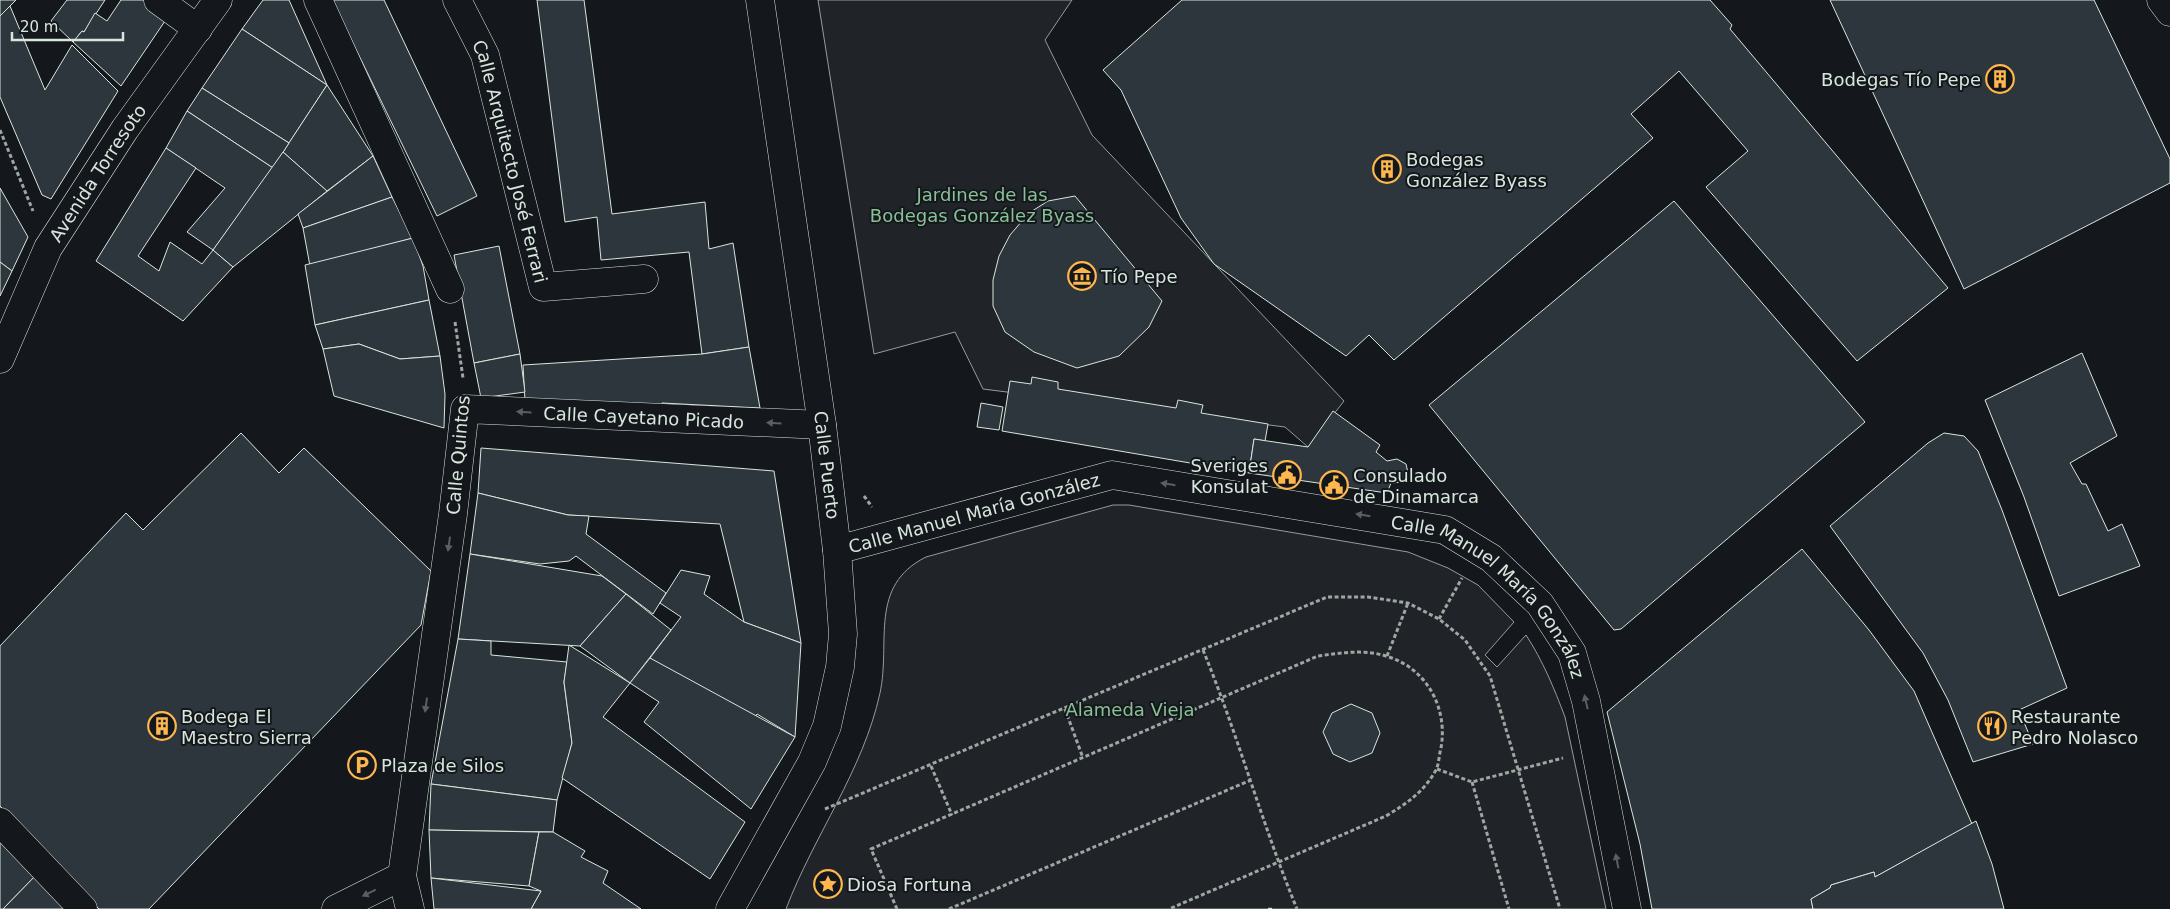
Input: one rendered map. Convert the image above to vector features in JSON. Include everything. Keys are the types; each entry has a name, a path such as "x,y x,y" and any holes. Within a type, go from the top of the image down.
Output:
{"street":[{"path":"158,0 198,29"},
{"name":"Avenida Torresoto","path":"0,359 48,248 125,129 218,0"},
{"path":"318,0 450,289"},
{"name":"Calle Arquitecto José Ferrari","path":"457,0 485,55 543,287 644,279"},
{"name":"Calle Puerto","path":"730,909 812,762 828,726 840,667 842,634 838,550 822,425 760,0"},
{"path":"2161,0 2170,12"},
{"name":"Calle Cayetano Picado","path":"465,409 822,425"},
{"name":"Calle Quintos","path":"402,876 453,514 465,409"},
{"name":"Calle Manuel María González","path":"838,550 1112,475 1445,530 1491,558 1540,604 1572,653 1586,701 1627,909"},
{"path":"0,822 83,909"},
{"path":"336,909 402,876 410,909"}],"path":[{"path":"0,130 48,248"},
{"name":"Calle Quintos","path":"450,289 462,362 465,409"},
{"path":"1439,618 1478,549"},
{"path":"822,810 931,766 1327,597 1368,597 1408,604 1439,618 1465,640 1490,676 1520,769 1560,909"},
{"path":"1387,656 1408,604"},
{"path":"1203,650 1222,697 1278,862 1297,909"},
{"path":"896,909 871,849 1318,656 1354,651 1387,656 1415,670 1436,697 1444,730 1437,769 1415,798 1386,816 1169,909"},
{"path":"1065,709 1083,758"},
{"path":"1437,769 1472,782 1595,751"},
{"path":"931,766 952,815"},
{"path":"949,909 1251,780"},
{"path":"1472,782 1508,909"}],"green space":[{"name":"Jardines de las Bodegas González Byass","path":"818,0 1072,0 1045,40 1092,135 1344,401 1308,447 1285,427 983,389 955,332 874,354"},
{"name":"Alameda Vieja","path":"1113,505 1129,505 1408,552 1448,568 1478,585 1514,622 1485,655 1497,667 1526,635 1543,665 1561,706 1565,717 1606,909 786,909 797,882 850,776 872,722 883,674 885,617 889,599 896,583 908,569 926,557"}],"building":[{"path":"0,0 16,0 0,16"},
{"path":"67,0 105,0 84,32 82,31 73,42 51,21"},
{"path":"121,0 145,0 167,18 121,86 73,42 82,31 84,32 95,13 107,21"},
{"path":"263,0 289,0 327,85 242,29"},
{"path":"332,0 384,0 477,196 437,216"},
{"path":"537,0 584,0 612,214 705,202 709,249 733,243 749,347 702,354 689,252 601,260 597,217 565,222"},
{"name":"Bodegas González Byass","path":"1182,0 1710,0 1732,25 1730,29 1948,288 1857,361 1706,187 1748,151 1679,71 1631,114 1653,138 1394,360 1369,335 1346,356 1214,264 1181,218 1121,90 1103,70"},
{"name":"Bodegas Tío Pepe","path":"1830,0 2094,0 2170,159 2170,183 1964,289"},
{"path":"10,6 45,90 72,45 118,91 51,199 42,195 0,97 0,16"},
{"path":"242,29 327,85 289,143 202,88"},
{"path":"327,85 373,156 327,191 283,152"},
{"path":"202,88 289,143 273,168 187,111"},
{"path":"187,111 273,168 213,250 187,232 225,188 166,148"},
{"path":"166,148 196,168 138,256 159,271 170,242 202,264 213,250 233,267 183,321 96,261"},
{"path":"283,152 327,191 233,267 213,250"},
{"path":"373,156 392,197 303,228 298,214"},
{"path":"0,188 28,237 12,271 0,262"},
{"path":"1075,196 1162,301 1149,327 1119,356 1077,368 1034,352 1005,332 993,306 993,280 999,256 1010,235 1029,213 1048,201"},
{"path":"392,197 413,238 310,266 303,228"},
{"path":"1674,201 1865,422 1621,629 1614,630 1429,405"},
{"path":"413,238 423,266 429,300 315,325 305,265"},
{"path":"499,246 520,354 474,363 454,255"},
{"path":"0,262 12,271 0,296"},
{"path":"429,300 440,356 400,359 359,344 323,349 315,325"},
{"path":"359,344 400,359 440,356 445,394 444,428 334,396 323,349"},
{"path":"749,347 760,408 662,403 662,412 525,401 523,365 702,354"},
{"path":"2082,353 2117,436 2070,463 2082,484 2086,484 2108,531 2122,524 2140,566 2059,596 2024,497 1985,400"},
{"path":"520,354 525,392 481,398 474,363"},
{"path":"1032,377 1058,382 1058,389 1176,408 1178,400 1203,405 1201,413 1268,424 1265,441 1254,439 1249,473 1002,431 1010,381 1031,384"},
{"path":"981,403 1003,407 999,430 977,427"},
{"path":"1333,411 1380,445 1376,452 1387,461 1397,459 1406,464 1408,473 1403,482 1391,483 1387,493 1249,473 1254,439 1308,447"},
{"name":"Bodega El Maestro Sierra","path":"241,433 279,473 304,448 431,571 421,625 149,909 99,909 0,806 0,646 126,513 143,530"},
{"path":"1944,433 1964,436 1978,451 2002,510 2067,688 2019,710 2033,744 1973,762 1948,700 1923,653 1830,526 1928,443"},
{"path":"481,448 774,471 801,643 744,622 720,524 568,515 478,493"},
{"path":"478,493 568,515 589,516 586,534 666,593 653,614 576,556 569,561 540,564 470,554"},
{"path":"1802,549 1869,630 1914,691 1972,824 1875,877 1874,872 1831,885 1830,888 1811,899 1813,909 1652,909 1640,844 1607,712"},
{"path":"470,554 602,576 626,594 580,646 458,639"},
{"path":"681,570 710,576 704,594 744,622 801,643 795,737 757,714 748,728 650,658 681,617 660,603"},
{"path":"626,594 671,630 630,683 580,646"},
{"path":"458,639 491,641 491,655 567,662 564,682 572,743 557,800 431,784"},
{"path":"569,645 630,683 603,717 745,822 710,879 562,778 572,743 564,682"},
{"path":"650,658 795,737 751,809 644,722 659,702 630,683"},
{"path":"1351,704 1372,713 1380,733 1372,753 1350,762 1333,754 1323,732 1332,713"},
{"path":"431,784 557,800 553,832 429,830"},
{"path":"1976,821 1992,864 2004,909 1813,909 1811,899 1830,888 1831,885 1874,872 1875,877"},
{"path":"0,830 40,871 3,909 0,909"},
{"path":"429,830 539,832 529,886 431,878"},
{"path":"539,832 553,832 585,851 581,857 608,871 603,883 641,909 531,909 541,891 529,886"},
{"path":"40,871 76,909 3,909"},
{"path":"431,878 541,891 531,909 434,909"}],"place":[{"name":"Bodegas Tío Pepe","path":"2000,79"},
{"name":"Bodegas González Byass","path":"1387,169"},
{"name":"Tío Pepe","path":"1082,276"},
{"name":"Sveriges Konsulat","path":"1287,475"},
{"name":"Consulado de Dinamarca","path":"1334,485"},
{"name":"Bodega El Maestro Sierra","path":"162,726"},
{"name":"Restaurante Pedro Nolasco","path":"1992,726"},
{"name":"Plaza de Silos","path":"362,765"},
{"name":"Diosa Fortuna","path":"828,884"}]}
